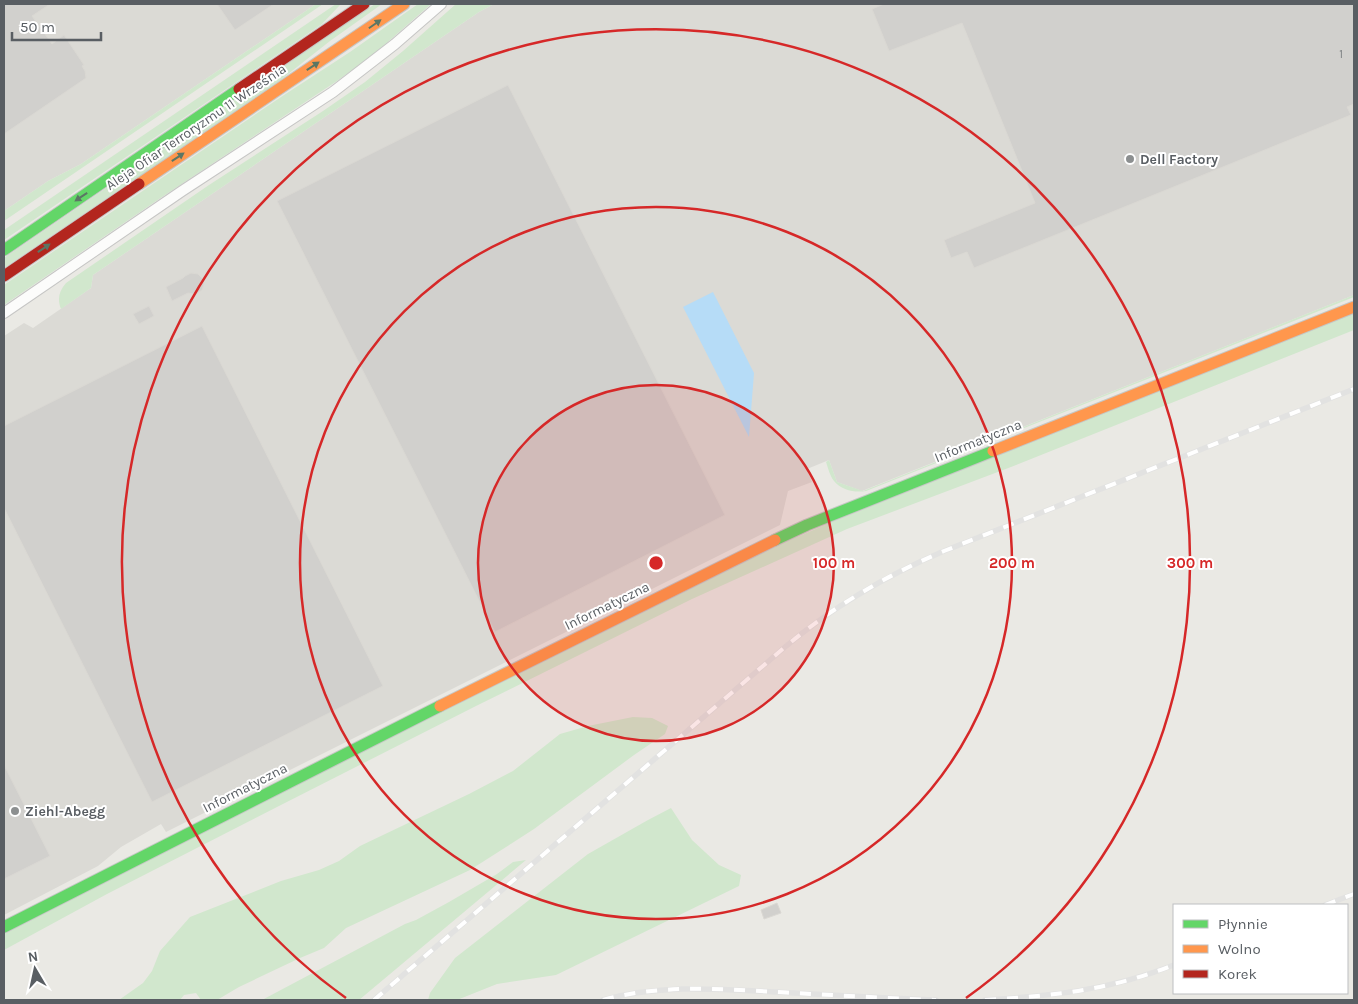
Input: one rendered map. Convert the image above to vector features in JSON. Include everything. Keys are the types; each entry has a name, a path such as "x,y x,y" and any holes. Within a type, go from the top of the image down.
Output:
{"street":[{"name":"Aleja Ofiar Terroryzmu 11 Września","path":"4,250 364,4"},
{"name":"Aleja Ofiar Terroryzmu 11 Września","path":"4,276 404,4"},
{"path":"4,313 182,191 333,92 395,44 441,4"},
{"name":"Informatyczna","path":"4,927 378,737 789,533 1354,307"}],"shaded area":[{"path":"4,4 316,4 81,164 48,181 4,211"},
{"path":"494,4 1354,4 1354,295 862,491 837,482 829,460 807,469 812,482 788,491 780,525 166,832 161,824 121,847 98,866 4,915 4,336 24,323 33,328 91,288 93,275 479,12"}],"green space":[{"path":"316,4 323,4 4,221 4,211 48,181 81,164"},
{"path":"336,4 340,5 322,24 4,240 4,230"},
{"path":"375,4 382,4 330,41 278,82 4,268 4,258"},
{"path":"418,4 431,4 373,55 4,305 4,285 350,52"},
{"path":"456,4 494,4 479,12 93,275 91,288 61,309 59,295 66,283 209,185 365,82"},
{"path":"1354,295 1354,297 866,491 857,492 840,487 828,469 826,462 829,460 837,482 863,491"},
{"path":"1354,313 1354,330 1011,467 847,529 692,599 277,807 107,894 4,950 4,934 359,753 779,545 827,524"},
{"path":"633,717 652,718 668,726 665,734 534,829 470,870 346,928 324,948 239,987 217,1000 201,1000 196,993 184,995 180,1000 119,1000 143,983 152,971 160,951 190,917 281,881 319,870 339,861 360,846 513,771 560,734"},
{"path":"671,808 692,840 719,865 741,875 739,886 556,975 497,984 457,1000 428,1000 430,993 455,958 588,854"},
{"path":"526,860 359,1000 262,1000 449,902 497,874 513,862"}],"water":[{"path":"713,292 754,373 749,437 683,307"}],"building":[{"path":"4,4 50,4 32,16 52,44 64,35 84,65 82,66 86,78 4,134"},
{"path":"217,4 274,4 235,30"},
{"name":"Dell Factory","path":"884,4 1354,4 1354,104 1347,107 1351,115 974,268 967,252 951,258 944,240 1035,203 962,23 889,51 872,9"},
{"path":"508,85 725,515 495,632 277,201"},
{"path":"191,273 198,274 203,279 202,290 196,294 188,293 172,301 166,287"},
{"path":"149,306 154,316 139,324 133,314"},
{"path":"202,326 383,686 152,802 4,508 4,426"},
{"name":"Ziehl-Abegg","path":"4,765 50,856 4,879"},
{"path":"777,903 781,913 764,919 761,910"}],"railway":[{"path":"374,1000 785,647 841,605 901,571 944,551 1354,389"},
{"path":"1328,904 1354,894"},
{"path":"985,1000 1058,994 1104,986 1150,974 1173,965"},
{"path":"603,1000 646,992 690,989 936,1000"}],"traffic: fast":[{"path":"4,250 239,89"},
{"path":"775,540 807,525 993,451"},
{"path":"4,927 440,706"}],"traffic: slow":[{"path":"139,184 404,4"},
{"path":"993,451 1354,307"},
{"path":"440,706 775,540"}],"traffic: jam":[{"path":"239,89 364,4"},
{"path":"4,276 139,184"}],"place":[{"name":"Dell Factory","path":"1130,159"},
{"name":"Ziehl-Abegg","path":"15,811"}]}
